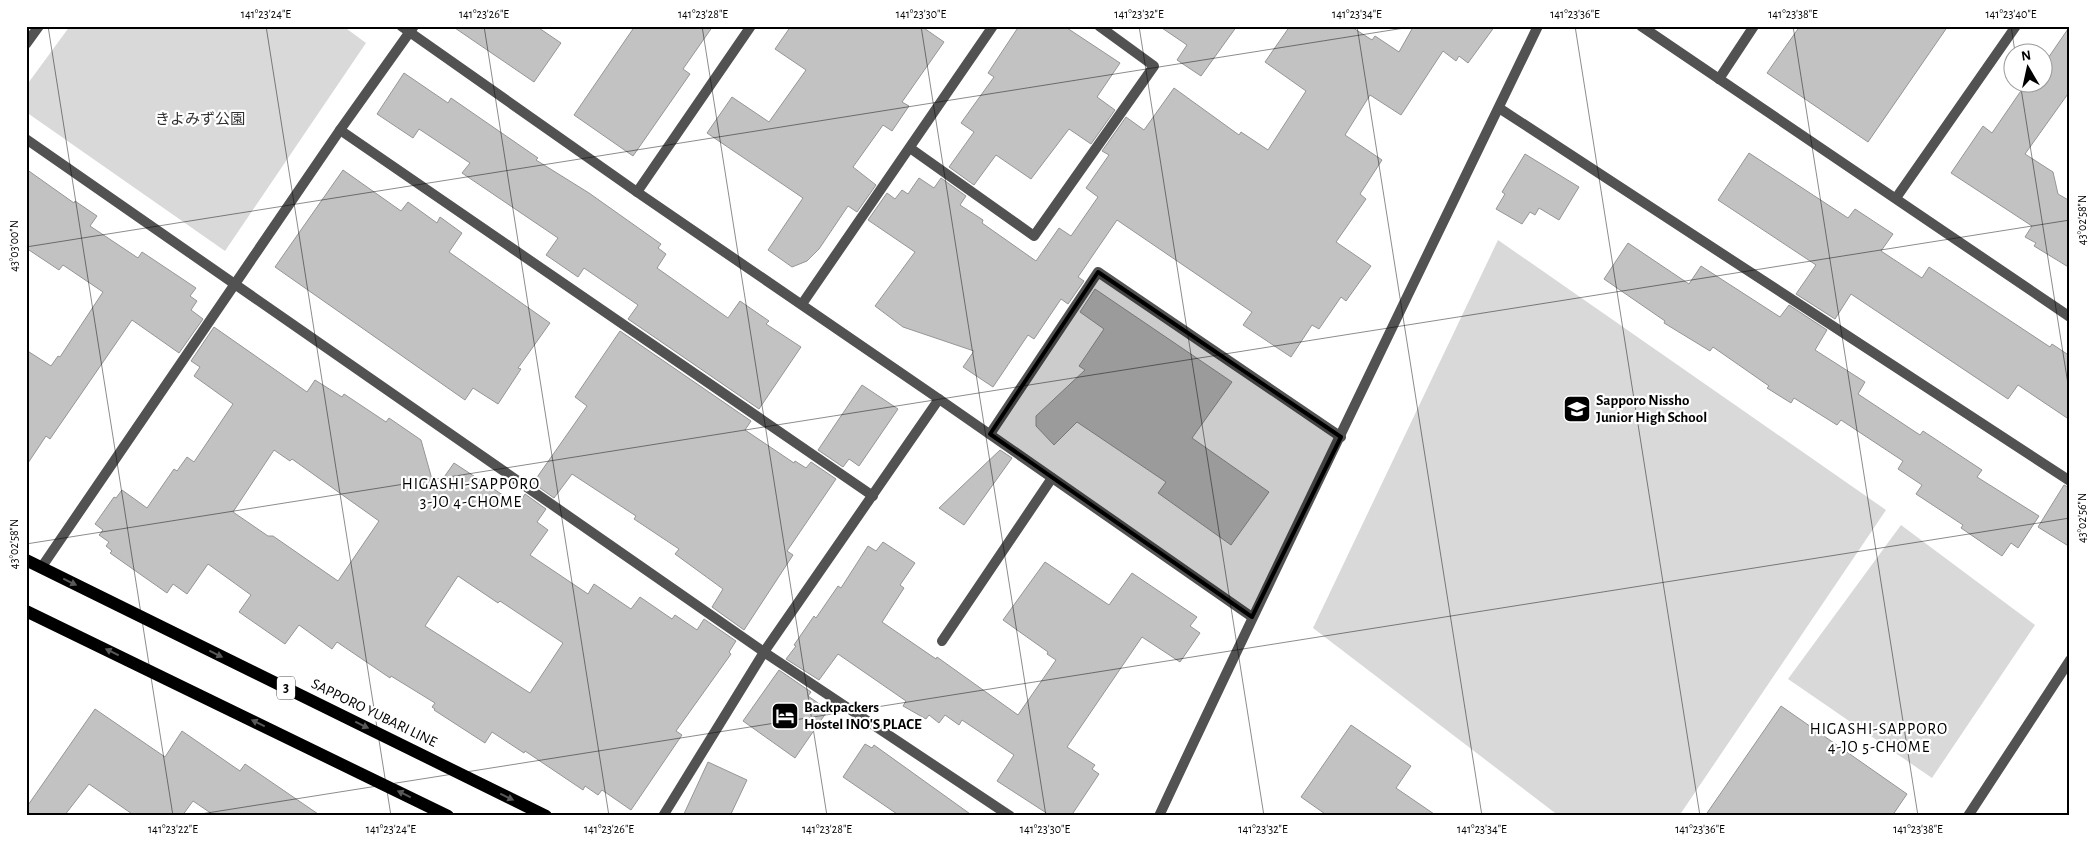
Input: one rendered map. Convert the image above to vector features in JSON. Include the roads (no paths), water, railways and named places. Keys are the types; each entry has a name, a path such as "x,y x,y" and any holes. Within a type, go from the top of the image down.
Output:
{"main road":[{"name":"SAPPORO YUBARI LINE","path":"26,560 546,816"},
{"path":"26,611 448,816"}],"street":[{"path":"26,44 38,26"},
{"path":"637,192 751,26"},
{"path":"802,304 993,26"},
{"path":"910,148 1034,236 1154,66 1099,26"},
{"path":"1159,816 1252,617 1341,437 1538,26"},
{"path":"1641,26 2070,317"},
{"path":"1719,79 1754,26"},
{"path":"1896,198 2016,26"},
{"path":"41,568 408,28 637,192 939,398 1252,617"},
{"path":"1498,108 2070,481"},
{"path":"340,130 873,496"},
{"path":"26,139 764,652 1010,816"},
{"path":"990,434 1098,272 1341,437"},
{"path":"664,816 764,652 939,398"},
{"path":"942,641 1052,478"},
{"path":"1968,816 2070,660"}],"place":[{"name":"Sapporo Nissho Junior High School","path":"1577,409"},
{"name":"Backpackers Hostel INO'S PLACE","path":"785,716"}],"district":[{"name":"HIGASHI-SAPPORO 3-JO 4-CHOME","path":"471,493"},
{"name":"HIGASHI-SAPPORO 4-JO 5-CHOME","path":"1879,738"}],"park label":[{"name":"きよみず公園","path":"200,119"}]}
